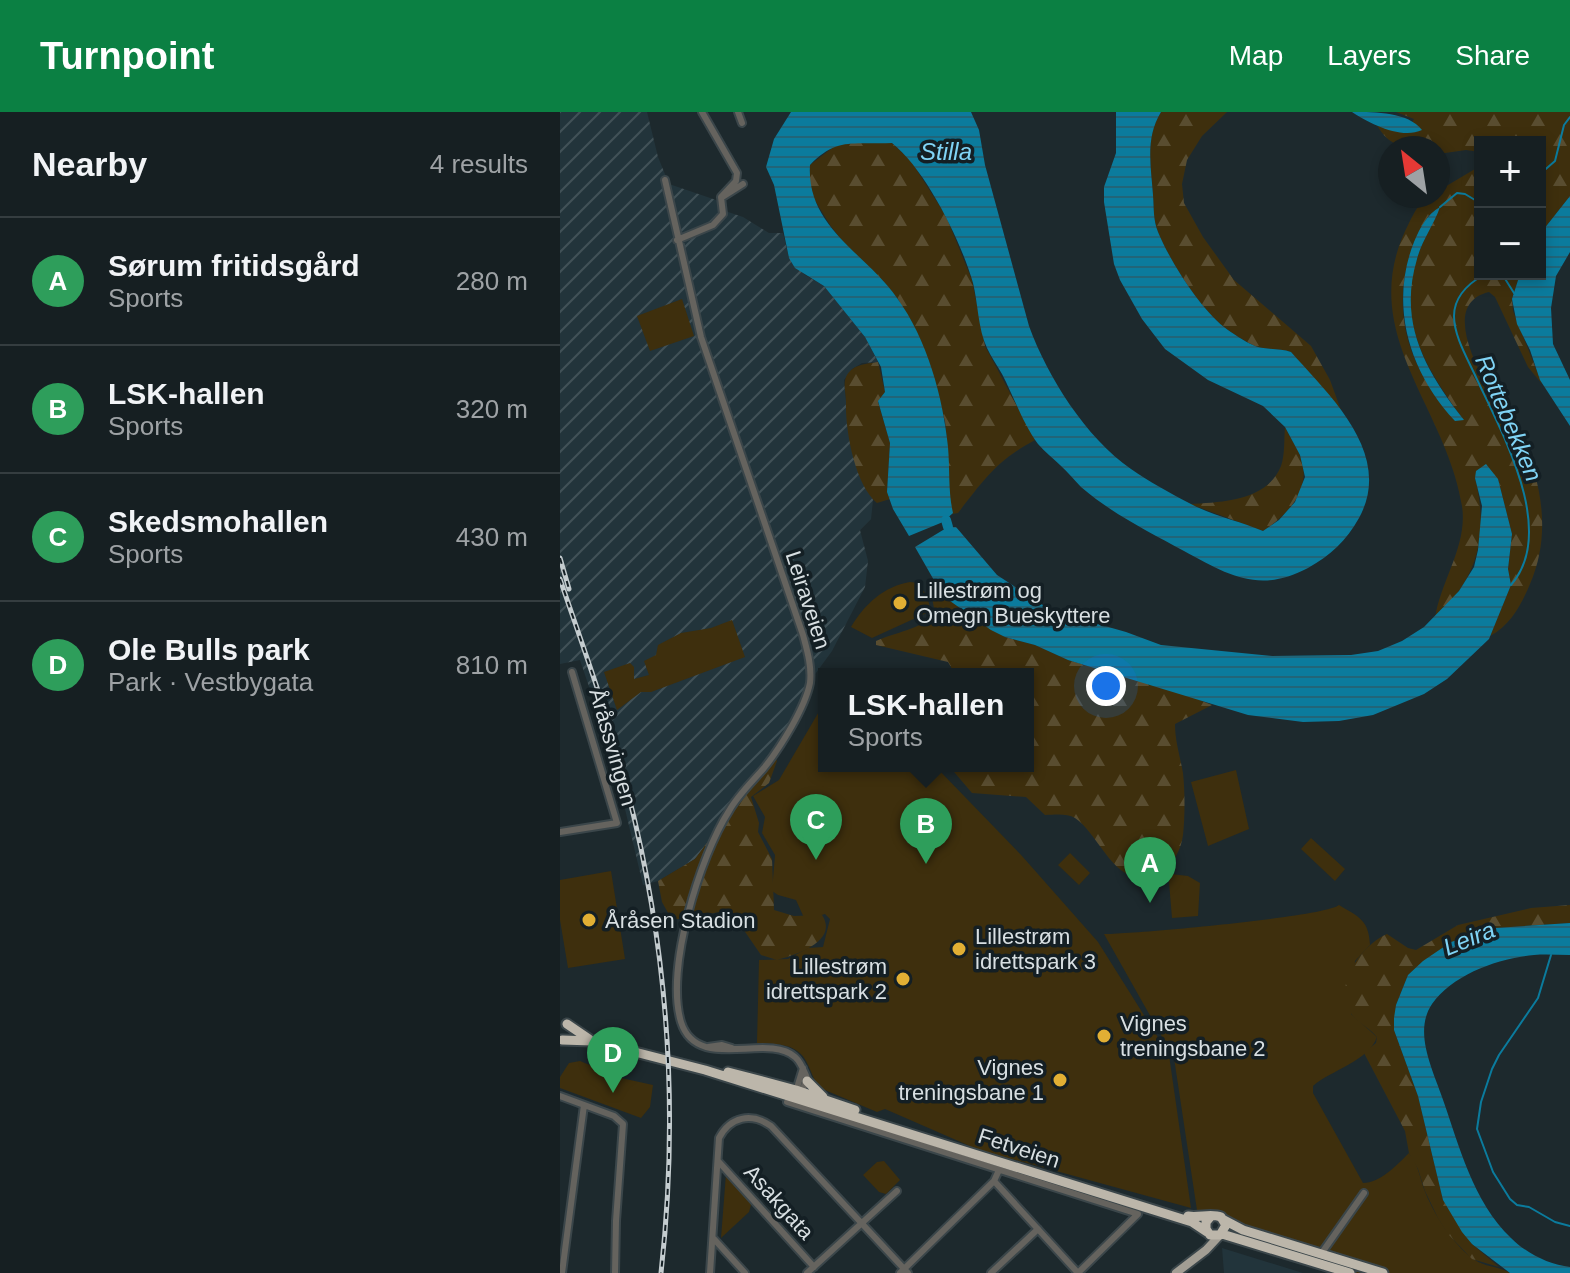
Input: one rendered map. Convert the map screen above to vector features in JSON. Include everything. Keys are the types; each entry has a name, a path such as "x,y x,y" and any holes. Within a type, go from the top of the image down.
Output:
{"highway":[{"name":"Fetveien","path":"563,1021 592,1041"},
{"path":"561,1041 568,1031 563,1021"},
{"name":"Fetveien","path":"561,1041 592,1041 705,1070 737,1074 796,1096 1196,1224 1207,1232"},
{"path":"807,1081 814,1091 829,1101"},
{"name":"Fetveien","path":"796,1096 829,1101 902,1129"},
{"name":"Fetveien","path":"1125,1201 1181,1215 1211,1216"},
{"path":"1350,1273 1221,1234 1213,1235 1207,1232 1206,1222 1211,1216 1218,1215 1234,1227 1383,1273"},
{"path":"1221,1234 1225,1227 1224,1220"}],"main road":[{"path":"1193,1258 1205,1242 1207,1232"},
{"path":"1176,1273 1221,1234"}],"street":[{"path":"677,240 713,225 723,214 721,197 736,181 737,173 702,112"},
{"path":"738,112 742,123"},
{"name":"Leiraveien","path":"665,180 701,337 810,660 810,682 803,702 775,754 729,811 693,895 679,960 678,1005 686,1033 693,1040 708,1047 722,1045 785,1051 796,1058 803,1068"},
{"path":"721,197 743,184"},
{"name":"Åråssvingen","path":"560,832 617,823 572,672"},
{"path":"796,1096 807,1081 803,1068"},
{"path":"796,1096 803,1068"},
{"path":"560,1096 614,1116 623,1124 615,1273"},
{"path":"796,1096 999,1170 1138,1214 1078,1273 994,1181"},
{"path":"562,1273 584,1105"},
{"path":"710,1273 719,1138 726,1126 746,1118 761,1120 773,1129 904,1272 994,1181 999,1170"},
{"name":"Asakgata","path":"718,1161 814,1267"},
{"path":"807,1273 897,1191"},
{"path":"1321,1254 1364,1193"},
{"path":"991,1273 1038,1229"},
{"path":"714,1239 745,1273"}],"shaded area":[{"path":"560,112 647,112 658,157 669,184 716,200 728,212 769,233 783,233 789,258 805,275 824,286 865,337 878,362 862,363 852,369 844,380 846,401 873,500 871,519 860,530 868,561 865,587 832,651 813,677 772,760 695,859 658,881 643,885 613,758 580,660 560,664"},
{"path":"1222,1248 1303,1273 1224,1273"}],"green space":[{"path":"1161,112 1227,112 1202,136 1187,160 1182,184 1184,203 1203,237 1234,280 1311,346 1330,380 1342,413 1291,352 1255,346 1224,327 1195,296 1178,270 1158,232 1154,214 1151,142"},
{"path":"1396,112 1570,112 1570,196 1546,226 1546,136 1474,136 1474,151 1450,152 1450,136 1386,136 1377,125 1406,133 1414,119"},
{"path":"850,142 892,143 911,161 946,216 972,280 985,346 1035,440 1000,464 958,513 952,514 948,492 945,421 922,345 898,299 850,251 811,194 810,165 836,145"},
{"path":"1474,170 1474,280 1518,280 1512,299 1513,311 1542,384 1528,367 1495,297 1489,292 1470,303 1465,322 1470,347 1482,376 1534,471 1542,514 1539,556 1530,584 1510,620 1490,636 1511,585 1508,570 1512,534 1498,479 1475,478 1481,518 1476,554 1461,587 1435,618 1458,549 1463,520 1453,469 1408,367 1397,333 1391,298 1395,262 1409,223 1418,208 1450,208 1450,184","holes":["1429,215 1434,221 1412,276 1410,301 1413,325 1431,371 1463,419 1435,393 1419,368 1405,325 1404,279 1417,236"]},
{"path":"682,299 694,336 650,351 637,316"},
{"path":"878,362 885,392 878,402 890,443 887,492 890,499 877,503 869,495 857,471 847,427 845,386 846,377 852,369"},
{"path":"1285,427 1300,456 1303,479 1296,499 1282,517 1263,531 1190,504 1242,497 1265,486 1281,466"},
{"name":"Lillestrøm og Omegn Bueskyttere","path":"910,582 918,583 927,596 931,611 872,638 851,627 876,598"},
{"path":"940,592 1005,637 1212,705 1175,724 1184,780 1184,828 1179,851 1166,868 1146,877 1133,876 1112,861 1075,818 1045,815 1026,797 972,793 954,772 1034,772 1034,668 952,668 948,662 876,645 876,641 929,619 935,613 932,598"},
{"path":"732,620 745,657 651,692 641,692 617,710 604,672 630,663 634,667 634,679 649,675 644,661 656,655 658,645 681,633 711,628"},
{"path":"818,713 818,772 941,772 1022,856 1098,942 1169,1055 1191,1208 979,1150 885,1109 877,1112 820,1088 799,1052 780,1045 757,1043 759,960 788,959 808,948 823,947 830,919 825,914 805,920 796,900 772,891 775,855 762,833 765,817 753,796 779,780"},
{"path":"775,757 777,761 769,783 751,797 759,823 758,832 772,859 774,910 794,916 822,915 826,924 825,932 813,945 777,960 761,955 739,923 720,912 672,920 662,902 658,881 695,859"},
{"path":"1236,770 1249,829 1208,846 1191,782"},
{"path":"1311,838 1345,869 1335,881 1301,849"},
{"path":"1070,853 1090,873 1079,885 1058,865"},
{"path":"611,871 625,959 568,968 560,920 560,880"},
{"path":"1171,874 1188,876 1200,883 1198,916 1172,918"},
{"path":"1339,905 1357,916 1368,930 1370,945 1355,961 1351,1014 1377,1037 1366,1053 1313,1086 1313,1093 1363,1183 1382,1177 1409,1153 1430,1203 1453,1239 1475,1260 1510,1273 1354,1273 1251,1240 1232,1221 1198,1217 1174,1058 1104,934 1300,915"},
{"path":"1570,905 1570,923 1495,928 1461,938 1408,975 1396,1005 1394,1030 1418,1096 1443,1200 1472,1244 1499,1267 1472,1259 1448,1234 1438,1218 1409,1153 1405,1131 1364,1053 1376,1043 1377,1037 1350,1012 1345,990 1360,956 1387,934 1416,950 1458,925 1531,908"},
{"path":"580,1061 621,1078 653,1085 650,1107 641,1118 560,1088 560,1077 569,1063"},
{"path":"884,1161 900,1180 886,1194 879,1192 863,1175 877,1162"},
{"path":"726,1174 747,1196 751,1205 749,1212 721,1238"}],"water":[{"name":"Stilla","path":"791,112 971,112 979,130 985,165 1029,326 1046,365 1070,405 1114,456 1138,473 1198,507 1263,531 1279,520 1295,502 1305,477 1300,455 1285,427 1263,406 1208,380 1165,349 1142,319 1114,264 1104,187 1116,153 1116,112 1161,112 1153,132 1150,152 1158,232 1186,283 1214,318 1255,346 1291,352 1339,407 1353,428 1369,471 1368,494 1349,534 1324,558 1290,576 1274,580 1244,578 1200,560 1131,522 1081,487 1033,436 990,355 984,341 973,283 960,247 941,207 917,170 892,143 848,144 829,150 810,165 811,187 828,223 884,282 908,314 932,369 946,428 953,513 943,522 909,536 887,492 890,443 878,401 885,392 881,367 865,337 824,286 795,268 789,258 774,185 766,167 774,139"},
{"path":"1352,112 1400,116 1422,130 1414,133 1395,132"},
{"path":"1570,196 1570,252 1556,276 1551,308 1553,344 1570,380 1570,426 1540,380 1517,324 1512,299 1518,280 1546,280 1546,226"},
{"path":"1440,208 1422,245 1412,282 1413,325 1427,364 1464,420 1455,421 1426,381 1415,359 1404,313 1403,290 1414,242 1435,210"},
{"path":"1486,464 1498,479 1512,534 1508,569 1511,585 1489,639 1447,679 1424,694 1373,715 1339,721 1303,722 1248,715 1068,660 1035,645 1005,637 943,596 915,547 948,527 956,527 997,575 1052,611 1161,645 1272,656 1351,655 1378,651 1402,641 1424,627 1459,591 1474,567 1478,550 1482,506 1475,478 1476,471"},
{"name":"Leira","path":"1570,923 1570,955 1520,957 1478,969 1441,993 1432,1004 1424,1027 1426,1051 1434,1075 1469,1172 1487,1208 1498,1224 1524,1249 1546,1261 1570,1267 1570,1273 1510,1273 1472,1244 1443,1200 1418,1096 1394,1030 1396,1005 1408,975 1451,942 1495,928"}],"waterway":[{"path":"1546,169 1555,161 1564,125 1570,117"},
{"path":"1450,199 1457,193 1474,199"},
{"name":"Rottebekken","path":"1476,280 1460,296 1454,316 1461,345 1509,450 1527,508 1529,536 1524,562 1511,585"},
{"name":"Rottebekken","path":"1506,280 1514,293"},
{"path":"946,520 948,527"},
{"path":"1551,955 1538,998 1492,1069 1481,1102 1477,1129 1493,1172 1510,1199 1517,1205 1529,1207 1555,1222 1570,1226"}],"railway":[{"path":"560,558 569,589"},
{"path":"560,579 621,766 653,911 661,971 669,1092 669,1152 661,1273"}],"place":[{"name":"Lillestrøm og Omegn Bueskyttere","path":"900,603"},
{"name":"Skedsmohallen","path":"816,860"},
{"name":"LSK-hallen","path":"926,864"},
{"name":"Sørum fritidsgård","path":"1150,903"},
{"name":"Åråsen Stadion","path":"589,920"},
{"name":"Lillestrøm idrettspark 3","path":"959,949"},
{"name":"Lillestrøm idrettspark 2","path":"903,979"},
{"name":"Vignes treningsbane 2","path":"1104,1036"},
{"name":"Vignes treningsbane 1","path":"1060,1080"},
{"name":"Ole Bulls park","path":"613,1093"}]}
